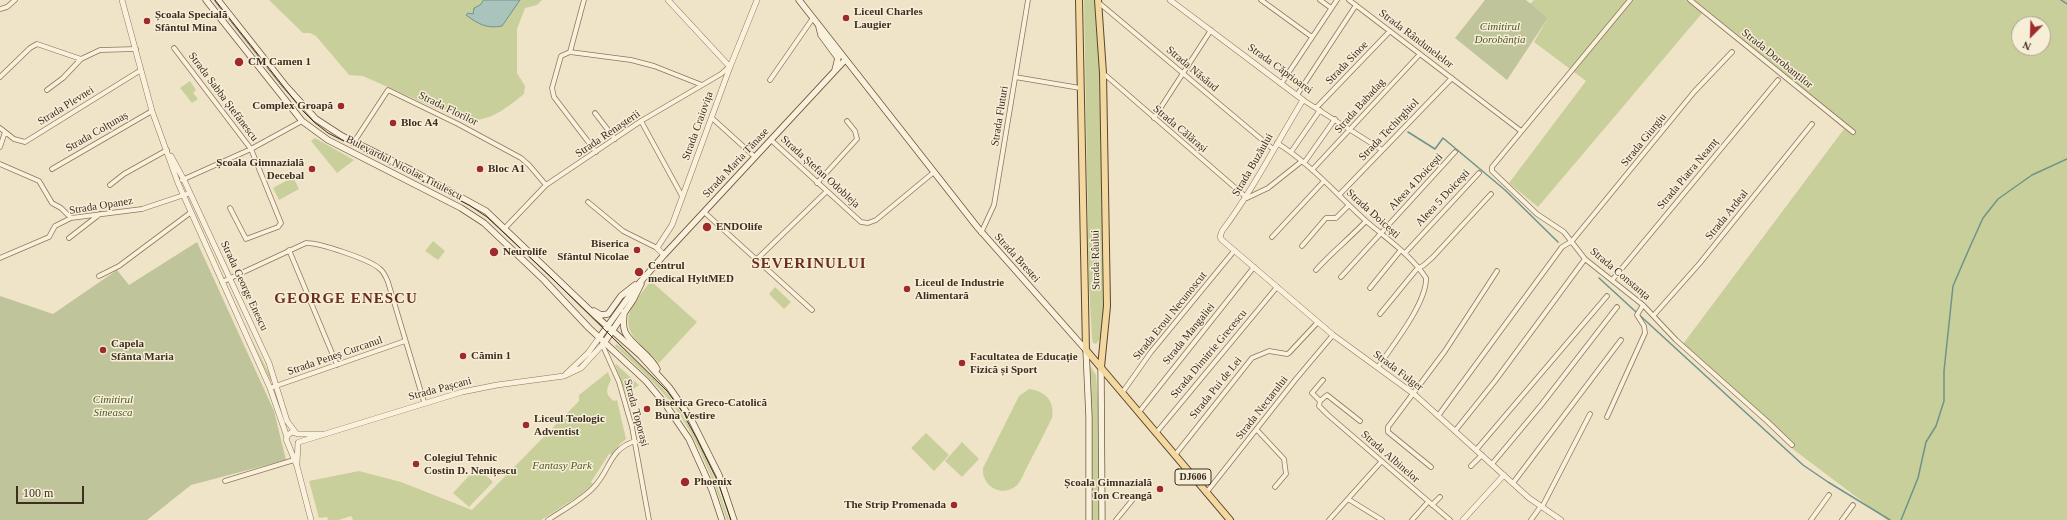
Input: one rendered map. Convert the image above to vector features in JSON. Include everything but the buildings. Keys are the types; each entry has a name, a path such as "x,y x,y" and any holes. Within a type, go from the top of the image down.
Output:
{"main road":[{"name":"Bulevardul Nicolae Titulescu","path":"206,0 302,122 328,140 461,208 484,223 541,277 602,342 646,381 675,417 702,467 722,520"},
{"name":"Bulevardul Nicolae Titulescu","path":"218,0 305,108 326,126 486,211 607,326 640,355 659,375"},
{"name":"Strada Brestei","path":"800,0 812,18 981,233 1075,337 1229,519"},
{"name":"Strada Râului","path":"1079,0 1087,330 1086,350 1089,417 1089,520"},
{"name":"Strada Râului","path":"1098,1 1103,73 1107,306 1101,367 1102,520"},
{"path":"819,26 820,35 838,58 834,73"},
{"name":"Strada Maria Tănase","path":"602,342 607,326 664,255 845,60"},
{"path":"587,306 601,315 606,315 621,296 642,281"},
{"name":"Strada Maria Tănase","path":"602,342 612,330 638,291 642,281"},
{"path":"624,312 623,323 626,333 650,359 659,375 683,405 700,436 719,475 734,520"},
{"path":"1075,337 1084,335 1087,330"}],"street":[{"path":"0,9 7,7 15,0"},
{"name":"Strada George Enescu","path":"122,0 152,111 178,183 190,213 270,388 287,437"},
{"path":"570,52 584,0"},
{"path":"668,0 730,66"},
{"name":"Strada Craiovița","path":"657,248 672,225 730,66 757,0"},
{"name":"Strada Fluturi","path":"981,233 994,205 1028,0"},
{"name":"Strada Căprioarei","path":"1170,0 1303,100 1382,150"},
{"path":"1261,0 1312,37"},
{"path":"1320,0 1331,8"},
{"path":"1282,84 1337,0"},
{"name":"Strada Rândunelelor","path":"1349,0 1521,131"},
{"name":"Strada Constanța","path":"1630,0 1521,131 1492,167 1492,171 1537,214 1564,232 1585,259 1643,305 1676,340 1792,445"},
{"name":"Strada Dorobanților","path":"1690,0 1853,132"},
{"name":"Strada Năsăud","path":"1098,1 1273,149"},
{"path":"1297,95 1356,5"},
{"path":"770,80 812,18"},
{"path":"1154,118 1211,30"},
{"name":"Strada Sinoe","path":"1291,152 1318,109 1390,31"},
{"path":"0,77 30,48 37,44 81,59"},
{"name":"Strada Sabba Ștefănescu","path":"174,48 251,149 281,223 278,227 246,239 230,208"},
{"path":"47,90 63,78 81,59 100,50 136,49"},
{"path":"596,152 552,93 561,56 570,52 638,62 654,66 702,85"},
{"name":"Strada Giurgiu","path":"1438,416 1562,247 1572,241 1694,92 1732,52"},
{"name":"Strada Babadag","path":"1312,170 1420,54"},
{"name":"Strada Renașterii","path":"504,228 546,185 642,121 702,85 730,66"},
{"name":"Strada Plevnei","path":"0,128 21,143 24,142 141,70"},
{"name":"Strada Călărași","path":"1103,73 1247,198"},
{"path":"1015,77 1080,88"},
{"name":"Strada Techirghiol","path":"1339,195 1452,78"},
{"name":"Strada Piatra Neamț","path":"1613,280 1778,80"},
{"name":"Strada Florilor","path":"354,142 388,90 458,124 520,158 530,165 546,185"},
{"name":"Strada Buzăului","path":"1222,240 1220,237 1222,231 1247,198 1273,149 1303,100"},
{"name":"Strada Colțunaș","path":"52,169 152,111"},
{"path":"595,113 615,139"},
{"path":"712,118 755,157"},
{"path":"1247,198 1268,188 1303,162 1335,119"},
{"path":"642,121 682,196"},
{"path":"817,182 857,139 855,131 846,121"},
{"path":"178,183 251,149 302,122"},
{"name":"Strada Ardeal","path":"1654,315 1700,263 1812,124"},
{"path":"0,147 5,132"},
{"name":"Strada Ștefan Odobleja","path":"771,140 859,220 868,223 876,220 934,172"},
{"name":"Strada Doicești","path":"1277,143 1303,162 1366,221 1403,252 1420,268 1426,278 1426,282 1406,326 1378,367"},
{"path":"110,185 124,174 167,150"},
{"name":"Strada George Enescu","path":"167,150 184,180 269,363 287,421 297,434"},
{"name":"Aleea 4 Doicești","path":"1341,277 1455,152"},
{"path":"0,164 39,181 52,203 61,208 71,218"},
{"name":"Aleea 5 Doicești","path":"1370,288 1478,173"},
{"path":"1272,237 1324,181"},
{"path":"756,260 827,191"},
{"name":"Strada Opanez","path":"0,258 49,237 55,226 71,218 148,207 190,193"},
{"path":"1380,314 1416,270 1420,268 1459,230 1491,194"},
{"path":"588,202 623,231 657,248 664,255"},
{"path":"1302,246 1326,218 1336,218 1349,205"},
{"path":"704,212 812,310"},
{"path":"99,276 119,266 190,213"},
{"path":"68,238 102,214"},
{"path":"1316,270 1334,250 1348,240 1366,221"},
{"name":"Strada Fulger","path":"1222,240 1333,336 1414,394 1513,483 1561,520"},
{"path":"222,282 306,243 319,244 370,263 379,268 388,282 424,402"},
{"path":"289,250 337,365"},
{"name":"Strada Eroul Necunoscut","path":"1122,393 1151,352 1234,251"},
{"path":"1455,431 1495,382 1585,259"},
{"name":"Strada Mangaliei","path":"1139,412 1254,267"},
{"path":"1431,467 1388,429 1445,351 1497,270"},
{"name":"Strada Dimitrie Grecescu","path":"1156,433 1277,287"},
{"path":"1476,450 1607,296"},
{"path":"1607,417 1645,333 1644,326 1637,315 1643,305"},
{"path":"1492,464 1542,404 1617,307"},
{"name":"Strada Pui de Lei","path":"1175,455 1252,358 1269,351 1286,354 1317,323"},
{"name":"Strada Nectarului","path":"1206,493 1333,336"},
{"path":"1513,483 1621,340"},
{"name":"Strada Peneș Curcanul","path":"270,388 405,341"},
{"name":"Strada Pașcani","path":"298,442 424,402 497,385 564,376 602,342"},
{"name":"Strada Toporași","path":"602,342 619,382 636,441 649,520"},
{"path":"1323,380 1312,392 1320,401 1327,395 1360,421"},
{"name":"Strada Albinelor","path":"1320,401 1319,406 1381,462 1450,520"},
{"path":"1531,520 1542,506 1590,414"},
{"path":"1257,430 1284,458 1286,474 1275,487"},
{"path":"297,466 297,434 292,432 287,437 288,443 297,466 311,520"},
{"name":"Strada Pașcani","path":"297,434 324,434"},
{"path":"548,520 586,494 595,486 618,449 624,445 636,441"},
{"path":"288,443 292,445 298,442"},
{"path":"1471,466 1482,455"},
{"path":"225,480 294,460"},
{"path":"1328,520 1381,462"},
{"path":"1463,520 1504,475"},
{"path":"1811,520 1829,495"},
{"path":"1412,520 1430,503 1440,497"},
{"path":"1116,520 1134,498"},
{"path":"1348,499 1382,520"},
{"path":"1842,520 1853,505"}],"green space":[{"path":"269,0 542,0 537,5 525,8 517,29 517,73 525,86 524,94 497,114 482,119 464,121 363,76 349,75 316,36 310,33 303,33"},
{"path":"1084,0 1097,0 1098,14 1104,315 1100,339 1096,344 1093,343 1092,338 1089,285"},
{"name":"Cimitirul Dorobănția","path":"1485,0 1526,0 1548,18 1507,80 1455,38"},
{"path":"1534,0 2067,0 2067,520 1887,520 1794,450 1683,344 1844,129 1704,11 1538,207 1509,183 1586,81 1534,42 1548,18 1530,4"},
{"path":"190,81 196,90 193,93 198,99 192,103 180,88"},
{"path":"315,138 354,160 337,173 311,141"},
{"path":"293,177 299,189 279,200 273,188"},
{"path":"433,241 445,251 438,260 425,251"},
{"name":"Cimitirul Sineasca","path":"197,242 274,411 286,460 191,485 147,520 0,520 0,296 53,314 117,270 129,285"},
{"path":"651,281 697,322 659,363 633,336 629,328 628,321 629,314 636,300"},
{"path":"775,287 791,302 784,309 769,294"},
{"path":"251,338 272,379 271,381 270,380"},
{"path":"617,344 665,391 686,420 703,452 729,520 727,520 701,453 684,421 663,393 615,346"},
{"path":"616,364 639,385 626,394 615,365"},
{"path":"1090,365 1096,375 1099,416 1100,520 1092,520"},
{"name":"Fantasy Park","path":"608,372 611,380 607,392 614,401 617,400 626,439 620,444 612,455 609,454 591,482 593,484 579,496 541,520 353,520 351,516 339,520 328,520 327,517 319,518 309,481 359,471 401,482 472,510 579,401 579,395"},
{"path":"1029,389 1040,392 1048,398 1051,402 1053,412 1052,418 1018,484 1012,488 1000,491 994,489 986,481 983,475 983,468 1019,396"},
{"path":"926,433 949,455 934,471 911,448"},
{"path":"962,442 979,459 962,477 945,461"},
{"path":"477,467 493,482 469,507 453,493"}],"water":[{"path":"484,0 520,0 502,26 492,27 479,23 466,15 468,13 473,14 474,8 480,5"}],"waterway":[{"path":"2061,0 2067,4"},
{"path":"1408,132 1435,149 1443,138 1505,190 1558,242"},
{"path":"1901,520 1918,478 1926,442 1936,426 1944,401 1944,371 1953,286 1983,218 1998,199 2032,175 2067,159"},
{"path":"1599,278 1803,465 1890,520"}],"tram line":[{"path":"215,0 302,110 314,122 328,133 469,205 487,217 552,278 667,391 681,410 696,437 718,482 731,520"}],"place":[{"name":"Liceul Charles Laugier","path":"846,18"},
{"name":"Școala Specială Sfântul Mina","path":"147,21"},
{"name":"CM Camen 1","path":"239,62"},
{"name":"Complex Groapă","path":"341,106"},
{"name":"Bloc A4","path":"393,123"},
{"name":"Școala Gimnazială Decebal","path":"312,169"},
{"name":"Bloc A1","path":"480,169"},
{"name":"ENDOlife","path":"707,227"},
{"name":"Biserica Sfântul Nicolae","path":"637,250"},
{"name":"Neurolife","path":"494,252"},
{"name":"Centrul medical HyltMED","path":"639,272"},
{"name":"Liceul de Industrie Alimentară","path":"907,289"},
{"name":"Capela Sfânta Maria","path":"103,350"},
{"name":"Cămin 1","path":"463,356"},
{"name":"Facultatea de Educație Fizică și Sport","path":"962,363"},
{"name":"Biserica Greco-Catolică Buna Vestire","path":"647,409"},
{"name":"Liceul Teologic Adventist","path":"526,425"},
{"name":"Colegiul Tehnic Costin D. Nenițescu","path":"416,464"},
{"name":"Phoenix","path":"685,482"},
{"name":"Școala Gimnazială Ion Creangă","path":"1160,489"},
{"name":"The Strip Promenada","path":"954,505"}],"district":[{"name":"SEVERINULUI","path":"809,264"},
{"name":"GEORGE ENESCU","path":"346,299"}]}
